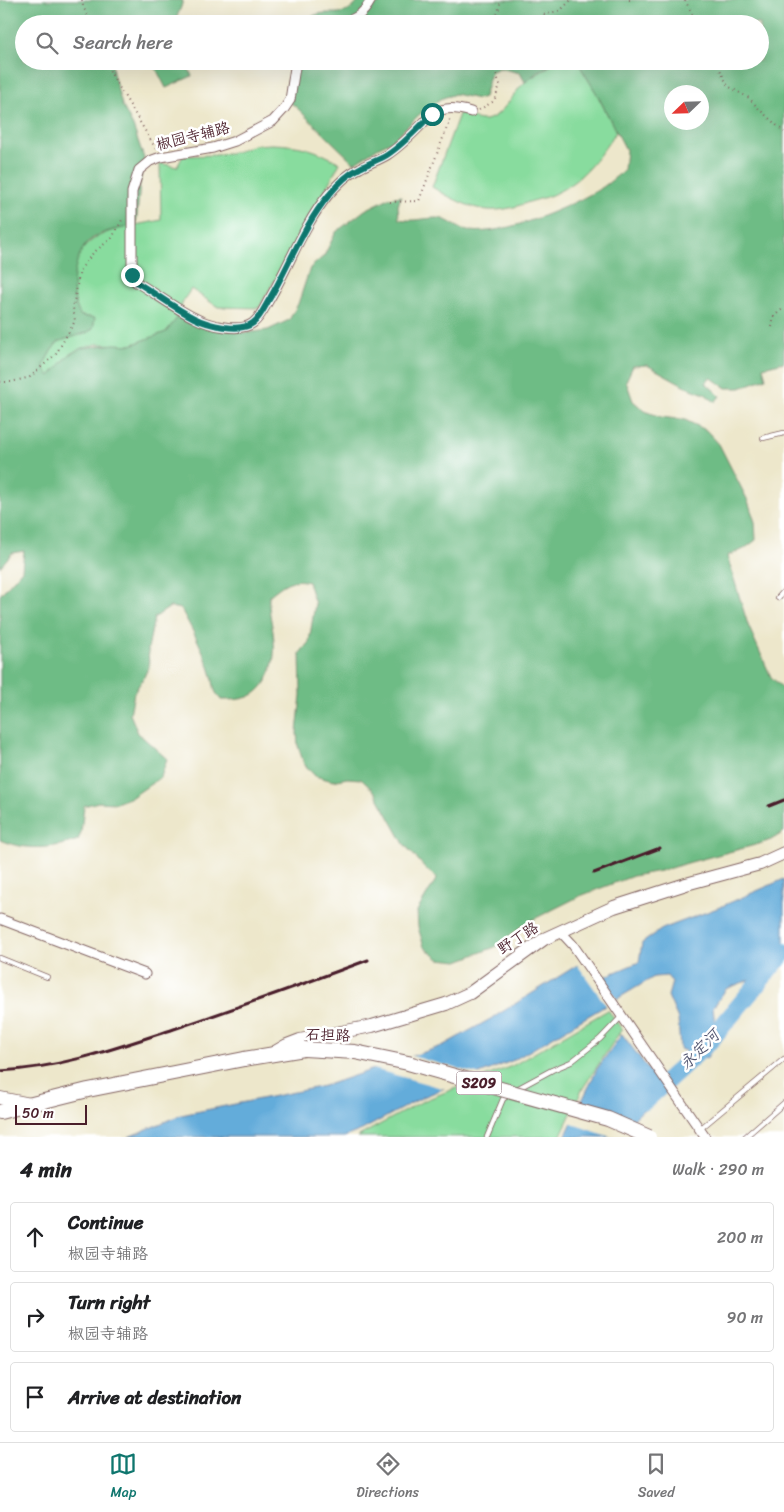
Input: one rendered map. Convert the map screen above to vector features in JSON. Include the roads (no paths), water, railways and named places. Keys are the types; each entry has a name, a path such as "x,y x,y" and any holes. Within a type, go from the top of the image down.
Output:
{"main road":[{"name":"野丁路","path":"274,1053 300,1040 372,1026 446,1004 470,993 544,939 614,907 686,884 760,864 784,853"},
{"name":"石担路","path":"0,1112 88,1090 274,1053 304,1049 355,1052 408,1063 608,1119 650,1137"},
{"path":"0,1098 30,1104"}],"street":[{"path":"359,15 366,9 371,0"},
{"name":"椒园寺辅路","path":"295,70 290,100 273,121 236,141 221,146 161,157 150,161 140,170 132,192 132,275 136,282 195,318 220,326 248,326 260,315 279,283 307,226 327,197 341,181 358,169 399,147 432,114 445,108 471,112"},
{"path":"0,919 145,974"},
{"path":"560,932 573,945 705,1137"}],"lane":[{"path":"763,438 784,434"},
{"path":"778,598 784,592"},
{"path":"0,958 47,977"},
{"path":"487,1137 503,1099 522,1085 571,1062 600,1039 622,1016"},
{"path":"700,1129 784,1059"},
{"path":"745,1137 784,1103"}],"water":[{"path":"784,879 784,966 726,989 713,1008 717,1042 706,1059 680,1049 678,1019 668,996 672,982 667,976 654,977 514,1060 423,1097 362,1130 344,1137 128,1137 181,1115 324,1086 442,1046 494,1017 579,964 592,982 639,962 642,943 662,929 720,907"},
{"path":"622,1034 664,1090 615,1137 565,1137 597,1069"}],"waterway":[{"name":"永定河","path":"645,1101 708,1043 784,952"}],"railway":[{"path":"769,806 784,800"},
{"path":"594,873 660,848"},
{"path":"0,1071 45,1066 110,1050 368,960"}]}
